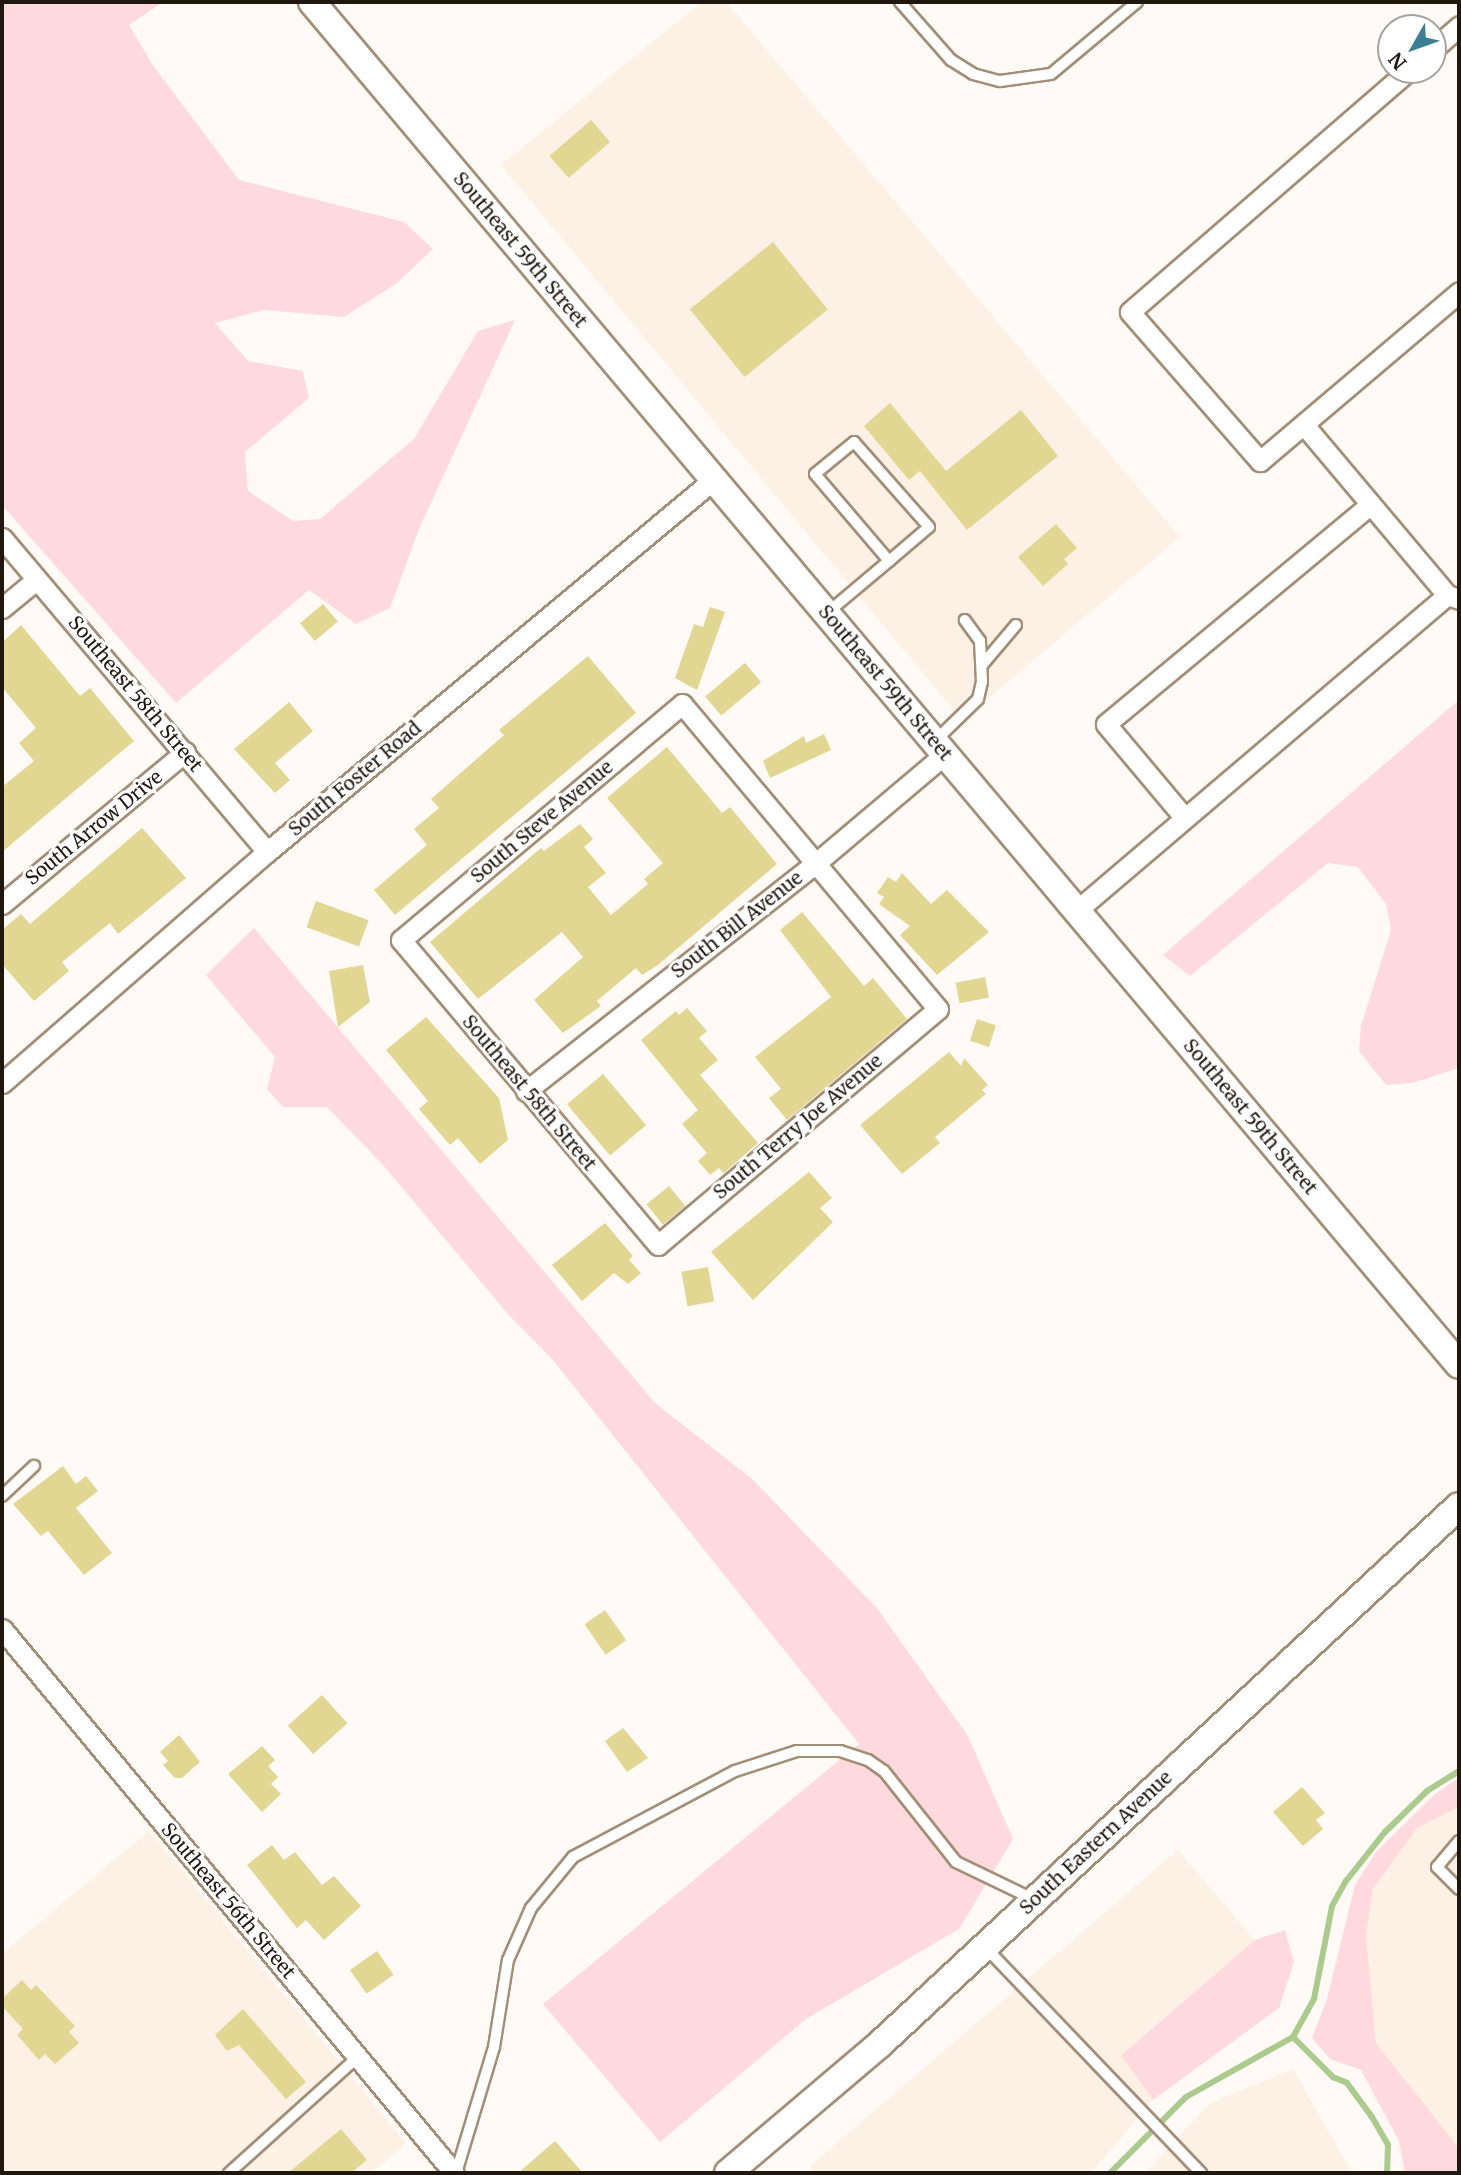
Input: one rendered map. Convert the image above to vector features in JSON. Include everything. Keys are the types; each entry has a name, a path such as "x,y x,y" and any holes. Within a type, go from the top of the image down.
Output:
{"main road":[{"name":"Southeast 59th Street","path":"312,2 1076,911 1456,1353"},
{"name":"South Eastern Avenue","path":"728,2173 880,2043 1459,1506"}],"street":[{"path":"1393,84 1130,312 1261,461 1459,292"},
{"path":"1076,911 1184,817 1453,597 1304,425"},
{"name":"South Foster Road","path":"2,1083 267,852 713,480"},
{"path":"1184,817 1106,724 1371,504"},
{"name":"Southeast 58th Street","path":"2,538 186,752 267,852"},
{"path":"2,608 37,579"},
{"name":"South Steve Avenue","path":"401,940 682,704 816,863"},
{"name":"South Bill Avenue","path":"526,1091 816,863 940,748"},
{"name":"South Arrow Drive","path":"2,904 186,752"},
{"name":"South Terry Joe Avenue","path":"658,1245 939,1009 816,863"},
{"name":"Southeast 58th Street","path":"401,940 658,1245"},
{"name":"Southeast 56th Street","path":"2,1629 455,2173"}],"lane":[{"path":"900,2 951,60 973,74 1000,81 1051,74 1137,2"},
{"path":"826,613 889,561 929,527 854,442 815,474 889,561"},
{"path":"940,748 978,699 983,664 980,641 965,620"},
{"path":"983,664 1016,625"},
{"path":"2,1496 34,1466"},
{"path":"455,2173 494,2047 508,1960 531,1908 573,1857 735,1770 797,1751 840,1751 868,1760 884,1771 956,1863 1035,1899"},
{"path":"1459,1841 1437,1867 1459,1889"},
{"path":"985,1946 1057,2027 1147,2113 1201,2173"},
{"path":"229,2173 358,2057"}],"shaded area":[{"path":"2,2 163,2 129,25 152,64 239,180 404,222 433,249 397,283 344,317 264,310 215,323 248,361 303,371 309,398 245,452 248,491 293,521 320,519 414,439 478,331 515,320 419,529 390,608 356,624 309,590 176,703 2,505"},
{"path":"702,2 726,2 1180,537 962,720 501,165"},
{"path":"1459,700 1459,1068 1412,1083 1386,1085 1359,1051 1361,1026 1391,930 1386,904 1358,867 1328,863 1190,976 1163,955"},
{"path":"254,928 655,1403 751,1478 876,1607 968,1736 1013,1839 959,1929 806,2019 660,2142 543,2004 859,1744 553,1360 507,1313 384,1166 327,1107 283,1107 267,1089 275,1057 206,975"},
{"path":"1459,1778 1459,1807 1417,1828 1373,1889 1366,1935 1376,2043 1459,2148 1459,2173 1405,2173 1399,2141 1361,2070 1330,2059 1312,2038 1327,1999 1355,1885 1376,1852 1435,1794"},
{"path":"1459,1807 1459,2148 1376,2043 1366,1935 1373,1889 1417,1828"},
{"path":"149,1831 406,2143 371,2173 2,2173 2,1954"},
{"path":"1178,1850 1255,1940 1121,2054 1153,2100 1091,2173 815,2173 810,2166"},
{"path":"1285,1930 1294,1962 1279,2008 1153,2100 1121,2055 1255,1940"},
{"path":"1293,2069 1352,2173 1145,2173 1209,2104"}],"building":[{"path":"591,120 610,142 569,178 549,156"},
{"path":"773,242 828,310 745,377 690,309"},
{"path":"890,403 946,471 1021,410 1058,456 967,530 920,471 909,480 864,426"},
{"path":"1056,524 1077,548 1064,559 1068,564 1043,586 1018,557"},
{"path":"323,604 338,622 315,641 300,623"},
{"path":"710,607 725,612 697,690 675,678 694,624 703,627"},
{"path":"21,625 80,696 90,688 134,741 2,852 2,787 34,761 19,743 36,728 2,687 2,643"},
{"path":"588,656 636,713 395,915 374,890 427,845 414,829 439,808 431,799 504,735 499,730"},
{"path":"745,663 761,682 721,716 705,696"},
{"path":"289,702 313,731 275,763 290,780 275,793 234,749"},
{"path":"824,734 831,750 770,778 763,761 804,736 806,743"},
{"path":"667,747 722,813 730,807 777,864 658,965 642,975 636,968 597,1001 601,1006 563,1033 534,1000 583,957 562,932 478,999 430,942 541,848 544,851 580,824 593,839 584,847 606,873 588,887 611,915 648,884 644,879 663,863 607,798"},
{"path":"142,828 186,878 118,934 110,923 62,962 69,971 34,1001 2,964 2,930 21,914 30,924"},
{"path":"902,873 931,904 947,890 989,932 937,975 900,935 910,926 879,904 884,897 877,893 888,877 896,882"},
{"path":"316,901 369,920 359,946 306,927"},
{"path":"802,912 864,986 873,978 907,1019 787,1120 769,1098 781,1089 755,1057 831,997 780,930"},
{"path":"363,965 370,1002 338,1027 329,971"},
{"path":"985,977 989,998 960,1003 956,983"},
{"path":"687,1008 707,1031 699,1038 718,1060 700,1075 758,1143 724,1173 719,1168 710,1175 698,1161 707,1153 682,1124 698,1110 641,1040 676,1011 679,1015"},
{"path":"426,1017 499,1098 508,1140 480,1164 458,1138 450,1145 419,1109 428,1101 386,1050"},
{"path":"977,1019 996,1025 989,1047 970,1041"},
{"path":"949,1052 961,1066 964,1058 988,1085 982,1090 986,1094 935,1137 940,1143 902,1174 860,1125"},
{"path":"603,1074 646,1125 610,1156 567,1104"},
{"path":"809,1172 832,1198 820,1208 833,1222 753,1300 711,1252"},
{"path":"669,1186 685,1206 663,1224 646,1204"},
{"path":"605,1223 633,1256 629,1260 641,1273 628,1284 614,1273 582,1301 552,1265"},
{"path":"708,1267 714,1301 687,1306 681,1272"},
{"path":"63,1466 76,1484 86,1476 98,1491 76,1508 112,1553 84,1575 48,1531 41,1536 13,1504"},
{"path":"605,1610 626,1640 606,1655 585,1624"},
{"path":"322,1695 347,1723 313,1754 288,1726"},
{"path":"623,1728 648,1758 627,1772 605,1741"},
{"path":"179,1735 200,1762 182,1778 175,1778 163,1765 168,1761 160,1752"},
{"path":"262,1746 275,1760 268,1766 278,1777 271,1784 281,1794 262,1812 228,1774"},
{"path":"1302,1787 1325,1813 1316,1820 1323,1829 1303,1846 1273,1812"},
{"path":"272,1845 284,1860 295,1852 322,1885 334,1876 361,1906 324,1940 306,1920 297,1928 247,1865"},
{"path":"377,1951 394,1975 367,1994 350,1970"},
{"path":"22,1980 31,1990 36,1985 75,2026 69,2032 79,2043 55,2064 45,2054 39,2060 17,2035 23,2029 2,2006 2,1999"},
{"path":"243,2009 306,2082 286,2099 239,2045 227,2051 215,2035"},
{"path":"341,2129 367,2160 351,2173 288,2173"},
{"path":"555,2141 583,2173 518,2173"}],"waterway":[{"path":"1293,2037 1314,1999 1332,1906 1346,1881 1385,1832 1427,1791 1459,1771"},
{"path":"1293,2037 1333,2077 1347,2083 1372,2117 1388,2145 1387,2173"},
{"path":"1110,2173 1186,2097 1293,2037"}]}
